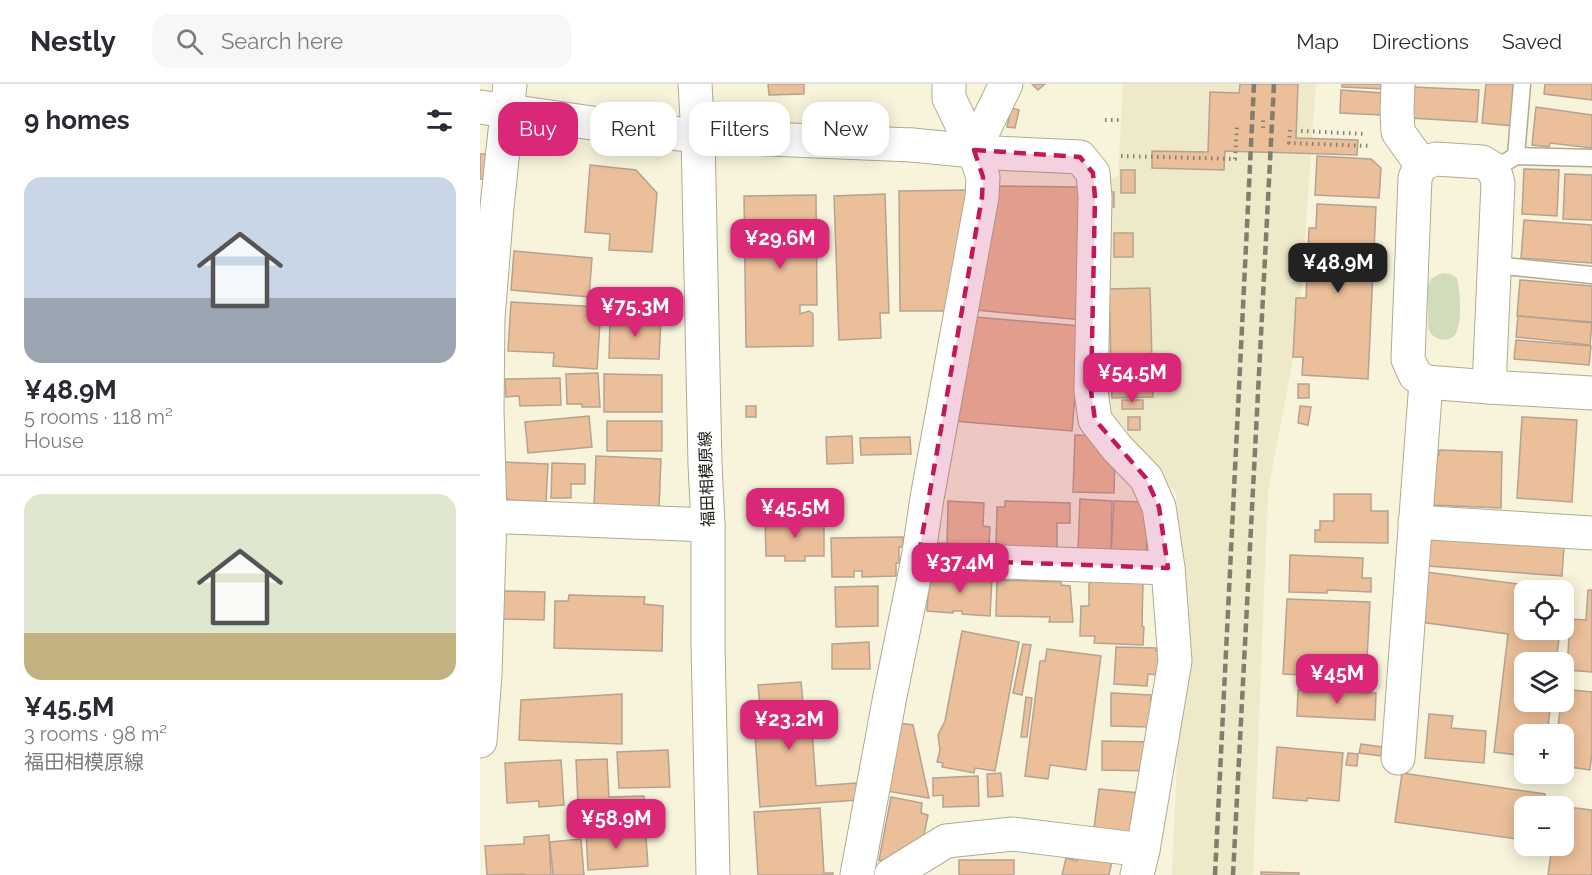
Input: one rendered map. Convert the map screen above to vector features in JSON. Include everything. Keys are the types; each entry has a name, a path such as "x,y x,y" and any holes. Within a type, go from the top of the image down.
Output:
{"street":[{"name":"福田相模原線","path":"695,84 696,102"},
{"path":"1398,84 1398,132 1421,164"},
{"path":"857,875 918,559 982,196 984,151 1005,85"},
{"path":"912,145 949,91 984,151"},
{"path":"480,741 485,516 484,318 488,206 499,101 637,129 689,135"},
{"path":"790,140 912,145 1080,158 1093,173 1095,198 1091,391 1095,420 1117,448 1146,478 1159,507 1168,568 1175,661 1140,862 1013,834 946,842 891,875"},
{"name":"福田相模原線","path":"698,156 704,453 708,525 713,875"},
{"path":"1489,387 1498,183 1505,163 1436,159 1421,164 1415,178 1408,359 1415,375 1426,382 1489,387 1592,393"},
{"path":"1398,758 1426,382"},
{"path":"485,516 708,525"},
{"path":"1415,522 1592,532"},
{"path":"918,559 1168,568"}],"lane":[{"path":"1522,84 1505,163 1592,158"},
{"path":"1494,265 1592,275"}],"path":[{"path":"1263,118 1263,128"},
{"path":"1105,120 1120,120"},
{"path":"1117,156 1235,159 1237,127"},
{"path":"1290,129 1289,143 1353,145"},
{"path":"1301,130 1367,134"}],"highlighted area":[{"path":"974,150 1080,157 1093,173 1095,198 1091,391 1095,420 1146,478 1159,507 1168,568 918,559 982,197 983,177"}],"shaded area":[{"path":"1123,84 1316,84 1298,333 1268,491 1253,875 1172,875 1179,715 1181,598 1176,493 1113,427 1105,398 1105,182 1118,176"}],"green space":[{"path":"1442,273 1457,278 1460,297 1459,326 1454,335 1447,340 1434,336 1428,328 1428,285 1431,279"}],"building":[{"path":"768,84 804,84 804,94 769,95"},
{"path":"1032,84 1045,84 1038,90"},
{"path":"1240,84 1298,84 1296,138 1358,140 1357,155 1225,151 1224,170 1152,168 1152,151 1208,152 1210,92 1239,93"},
{"path":"1342,84 1385,84 1385,89 1342,87"},
{"path":"1486,84 1517,84 1513,126 1482,123"},
{"path":"1545,84 1592,84 1592,100 1544,94"},
{"path":"1412,87 1479,90 1477,122 1410,118"},
{"path":"1341,90 1383,93 1382,115 1340,113"},
{"path":"1536,107 1592,115 1592,148 1550,143 1549,147 1532,145"},
{"path":"1011,108 1019,110 1015,128 1007,127"},
{"path":"480,154 487,154 485,179 480,179"},
{"path":"1317,156 1371,159 1381,168 1379,198 1315,195"},
{"path":"590,165 636,170 657,193 652,252 609,250 610,234 585,232"},
{"path":"1524,169 1559,170 1557,216 1522,214"},
{"path":"1121,170 1135,170 1135,193 1121,193"},
{"path":"1565,174 1592,175 1592,220 1563,219"},
{"path":"999,186 1084,187 1082,320 976,310"},
{"path":"968,190 948,311 900,311 899,191"},
{"path":"1105,192 1114,192 1114,207 1105,207"},
{"path":"885,194 889,313 880,313 881,338 839,340 834,196"},
{"path":"816,195 817,305 800,305 800,314 809,311 813,314 813,346 746,347 744,196"},
{"path":"1317,204 1376,207 1368,379 1302,375 1303,357 1293,357 1296,298 1306,298 1309,228 1316,228"},
{"path":"1524,220 1592,225 1592,263 1521,258"},
{"path":"1114,233 1133,233 1133,257 1114,257"},
{"path":"514,251 592,258 589,297 511,290"},
{"path":"1520,280 1592,286 1592,322 1517,316"},
{"path":"1150,288 1153,397 1112,398 1109,289"},
{"path":"511,302 601,307 597,369 553,366 554,353 508,351"},
{"path":"1518,316 1592,323 1590,345 1516,337"},
{"path":"975,317 1081,326 1072,431 954,421"},
{"path":"610,318 661,319 659,359 609,358"},
{"path":"1516,340 1591,346 1589,365 1514,359"},
{"path":"598,373 600,407 567,404 566,374"},
{"path":"604,374 662,375 662,412 604,412"},
{"path":"560,378 561,405 520,406 519,396 506,397 505,379"},
{"path":"1298,384 1309,384 1309,398 1298,398"},
{"path":"1122,400 1143,400 1143,409 1122,409"},
{"path":"746,406 756,406 756,417 746,417"},
{"path":"1300,406 1311,407 1308,425 1298,423"},
{"path":"589,416 592,447 528,453 525,422"},
{"path":"1128,417 1140,417 1140,430 1128,430"},
{"path":"1522,417 1577,420 1572,502 1517,498"},
{"path":"607,421 662,421 662,451 607,451"},
{"path":"1075,435 1098,436 1115,457 1114,493 1073,492"},
{"path":"852,436 853,463 827,464 826,437"},
{"path":"910,437 911,454 861,455 860,438"},
{"path":"1439,450 1502,452 1501,508 1432,505 1434,455 1439,455"},
{"path":"596,456 661,459 659,509 594,506"},
{"path":"504,462 548,464 546,502 509,500 503,494"},
{"path":"552,463 585,464 585,484 571,484 571,498 551,498"},
{"path":"1334,494 1371,494 1371,511 1388,511 1388,543 1315,542 1315,530 1320,530 1320,521 1334,521"},
{"path":"1080,499 1112,501 1111,552 1078,551"},
{"path":"948,501 984,503 983,526 990,527 989,545 947,546"},
{"path":"1005,501 1070,503 1070,523 1057,523 1057,551 996,549 997,507 1005,507"},
{"path":"1114,501 1146,502 1149,512 1146,556 1111,554"},
{"path":"824,519 824,556 805,556 805,561 785,561 785,556 766,556 765,520"},
{"path":"1431,536 1564,546 1562,576 1428,566"},
{"path":"903,537 903,547 899,547 899,563 896,563 896,576 862,577 862,571 854,571 854,577 832,577 831,538"},
{"path":"1290,555 1363,558 1362,578 1371,578 1371,592 1327,590 1327,593 1289,592"},
{"path":"1426,572 1514,583 1514,640 1559,640 1557,652 1514,652 1514,712 1550,712 1548,724 1514,724 1514,755 1494,752 1508,634 1420,622"},
{"path":"937,573 992,577 990,616 962,614 962,611 953,611 953,613 927,611 929,579"},
{"path":"1096,578 1143,580 1143,645 1094,643 1095,636 1080,636 1081,606 1089,606 1089,584"},
{"path":"997,580 1061,582 1061,585 1070,586 1073,622 1049,622 1050,617 996,616"},
{"path":"878,586 878,626 836,627 835,587"},
{"path":"1588,590 1592,590 1592,672 1574,671 1574,652 1568,652 1569,640 1574,640 1574,619 1586,620"},
{"path":"504,591 545,592 544,620 503,619"},
{"path":"569,595 645,597 644,604 663,606 662,651 554,648 555,601 568,601"},
{"path":"1287,599 1370,602 1366,678 1283,674"},
{"path":"962,631 1019,642 995,771 975,768 974,773 942,767 943,763 937,762 940,750 938,735 945,721"},
{"path":"869,642 870,669 832,669 832,644"},
{"path":"1023,644 1031,645 1022,695 1013,693"},
{"path":"1116,647 1156,648 1156,651 1160,651 1159,675 1148,674 1147,686 1114,684"},
{"path":"1047,649 1101,656 1086,770 1050,765 1048,779 1025,776 1040,661 1045,661"},
{"path":"801,682 803,703 810,702 816,786 856,783 858,800 760,807 753,706 760,706 758,685"},
{"path":"1298,690 1376,693 1375,720 1297,716"},
{"path":"1574,690 1592,692 1590,770 1574,768 1574,724 1558,724 1560,712 1574,712"},
{"path":"1111,693 1151,695 1150,727 1111,726"},
{"path":"622,694 622,744 519,740 521,700"},
{"path":"1026,697 1032,698 1027,737 1021,737"},
{"path":"1429,714 1453,716 1451,728 1486,731 1484,763 1425,758"},
{"path":"899,723 913,725 929,798 886,791"},
{"path":"1102,741 1151,742 1147,771 1102,770"},
{"path":"1361,744 1382,747 1381,756 1359,753"},
{"path":"1277,747 1343,753 1339,801 1273,798"},
{"path":"668,750 670,787 619,788 617,752"},
{"path":"1348,753 1358,754 1357,766 1346,765"},
{"path":"607,759 609,797 644,796 645,822 579,825 576,760"},
{"path":"561,760 564,805 539,807 539,801 507,803 505,763"},
{"path":"1001,773 1003,796 988,797 987,774"},
{"path":"1402,773 1545,794 1545,796 1514,796 1514,839 1395,822"},
{"path":"978,776 979,806 943,807 943,795 933,796 933,778"},
{"path":"1099,789 1140,793 1135,833 1094,828"},
{"path":"891,797 922,803 921,813 928,815 923,840 888,861 879,860"},
{"path":"820,808 824,873 833,873 833,875 758,875 754,812"},
{"path":"1574,808 1592,810 1592,875 1548,875 1551,856 1574,856"},
{"path":"639,829 639,837 646,837 648,866 588,870 586,832"},
{"path":"549,835 551,875 487,875 485,846 524,844 524,837"},
{"path":"581,839 584,875 553,875 550,842"},
{"path":"1078,855 1112,861 1109,875 1062,875 1066,858 1077,861"},
{"path":"959,860 1014,860 1014,875 959,875"},
{"path":"1261,872 1299,873 1299,875 1261,875"}],"railway":[{"path":"1215,875 1254,84"},
{"path":"1233,875 1274,84"}]}
